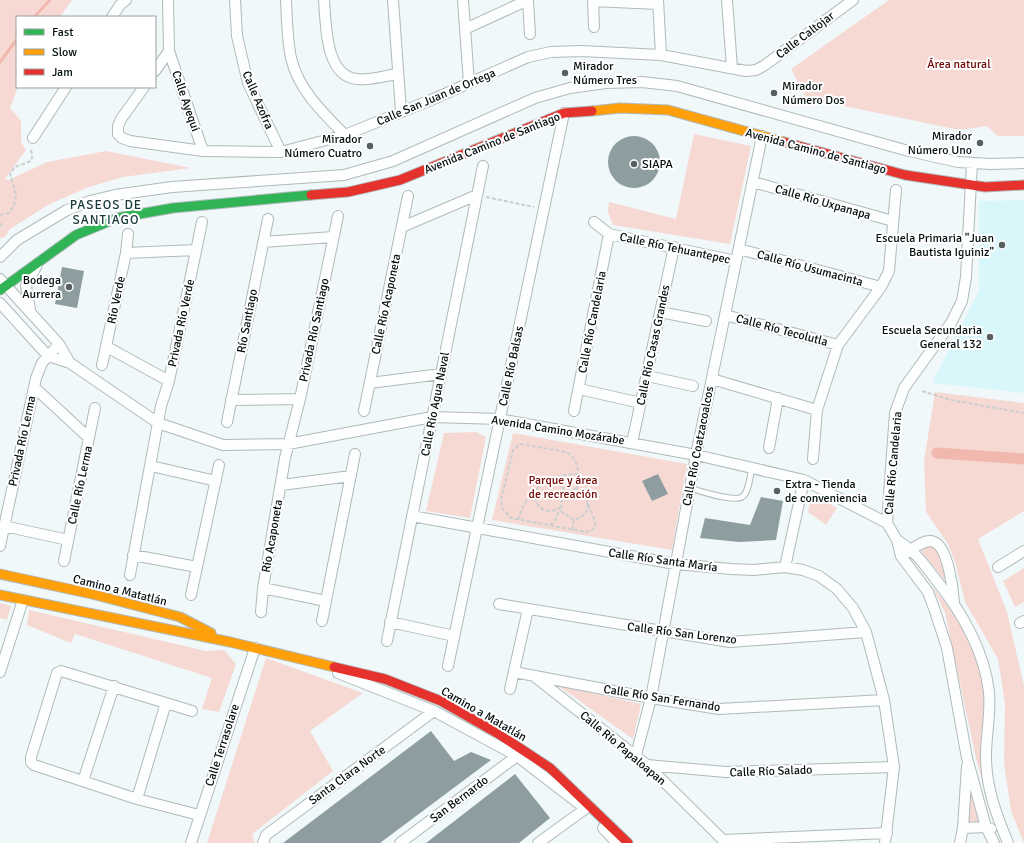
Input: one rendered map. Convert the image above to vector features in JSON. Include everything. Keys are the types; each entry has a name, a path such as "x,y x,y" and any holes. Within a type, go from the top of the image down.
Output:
{"street":[{"path":"113,16 126,0"},
{"name":"Calle Ayequi","path":"168,0 169,51 203,151"},
{"name":"Calle Azofra","path":"235,0 237,36 248,83 281,152"},
{"path":"286,0 288,41 292,60 300,79 321,111 345,135"},
{"path":"324,0 328,47 332,57 347,76 358,80 397,74"},
{"path":"393,0 397,74 401,111"},
{"path":"463,0 469,83"},
{"path":"465,29 528,0 530,34"},
{"name":"Calle Caltojar","path":"756,70 765,65 853,0"},
{"path":"594,27 593,1 658,2 661,55"},
{"path":"729,1 732,68"},
{"path":"156,70 169,51"},
{"name":"Calle San Juan de Ortega","path":"143,88 121,119 118,126 118,134 122,138 130,141 203,151 281,152 345,135 528,57 551,52 581,51 661,55 746,71 756,70"},
{"name":"Avenida Camino de Santiago","path":"0,257 17,240 67,210 90,201 115,195 172,187 344,175 370,169 393,161 535,98 570,88 606,83 642,82 677,86 905,150 958,162 990,164 1024,162"},
{"path":"33,138 65,88"},
{"name":"Avenida Camino de Santiago","path":"2,285 39,262 76,235 117,218 173,208 348,192 376,187 400,180 564,113 620,108 668,110 905,174 984,187 1024,185"},
{"name":"Calle Río Balsas","path":"448,666 564,113"},
{"name":"Calle Río Coatzacoalcos","path":"636,756 651,698 696,455 762,136"},
{"name":"Calle Río Candelaria","path":"968,758 947,648 935,611 928,592 901,556 897,540 887,523 895,413 904,388 951,323 962,301 966,277 972,163"},
{"name":"Calle Río Agua Naval","path":"387,641 483,166"},
{"name":"Calle Río Uxpanapa","path":"753,182 893,221"},
{"path":"813,459 817,410 838,345 881,287 889,271 896,190"},
{"path":"402,227 477,195"},
{"name":"Calle Río Acaponeta","path":"364,411 408,196"},
{"name":"Privada Río Santiago","path":"288,444 300,399 338,216"},
{"name":"Río Santiago","path":"227,422 268,219"},
{"name":"Privada Río Verde","path":"130,575 158,423 169,381 202,222"},
{"name":"Calle Río Tehuantepec","path":"594,222 609,234 736,261"},
{"name":"Río Verde","path":"102,365 126,253 128,234"},
{"name":"Calle Río Candelaria","path":"574,411 609,234"},
{"path":"263,242 333,237"},
{"path":"0,245 17,240"},
{"name":"Calle Río Casas Grandes","path":"632,443 674,247"},
{"name":"Calle Río Usumacinta","path":"739,249 881,287"},
{"path":"126,253 196,250"},
{"path":"30,312 26,286 39,262"},
{"name":"Avenida Camino Mozárabe","path":"2,285 30,312 59,344 70,363"},
{"path":"0,303 48,356"},
{"path":"660,312 706,321"},
{"name":"Calle Río Tecolutla","path":"725,315 838,345"},
{"name":"Privada Río Lerma","path":"0,546 34,387 42,363 59,344"},
{"path":"107,347 169,381"},
{"name":"Avenida Camino Mozárabe","path":"48,356 70,363 158,423 223,445 288,444 432,417 499,419 696,455 804,480 887,523"},
{"path":"370,383 441,374"},
{"path":"647,376 693,386"},
{"path":"712,379 817,410"},
{"path":"34,387 89,438"},
{"path":"579,389 641,403"},
{"path":"769,448 778,398"},
{"path":"231,400 300,399"},
{"name":"Calle Río Lerma","path":"64,561 95,408"},
{"name":"Río Acaponeta","path":"261,612 263,588 288,444"},
{"path":"322,621 355,454"},
{"path":"191,594 219,465"},
{"path":"151,466 216,481"},
{"name":"Río Acaponeta","path":"281,485 351,476"},
{"path":"785,567 804,480"},
{"name":"Calle Río Santa María","path":"412,516 676,564 754,570 785,567 804,570 819,576 837,589 853,608 866,632 884,700 894,767 886,838"},
{"path":"4,526 68,540"},
{"name":"Calle Río Candelaria","path":"897,540 912,550"},
{"path":"901,556 927,541 940,545 949,569 954,602"},
{"path":"912,550 954,602 971,633 982,660 989,691 990,717 986,754 986,771 989,790 1008,843"},
{"path":"998,567 1024,551"},
{"path":"133,555 197,567"},
{"name":"Camino a Matatlán","path":"0,574 92,594 180,617 230,642"},
{"name":"Río Acaponeta","path":"263,588 326,601"},
{"path":"41,604 88,606 93,602 92,594"},
{"name":"Camino a Matatlán","path":"0,596 230,642 305,659 385,679 441,701 497,733 550,768 628,843"},
{"path":"0,672 23,600"},
{"name":"Calle Río San Lorenzo","path":"499,604 730,642 866,632"},
{"path":"510,689 528,609"},
{"path":"390,622 454,636"},
{"name":"Calle Terrasolare","path":"191,843 255,648"},
{"path":"305,659 434,711 517,756 585,809 617,843"},
{"path":"192,711 61,670 57,674 31,756 31,762 34,765 137,799 199,815"},
{"name":"Calle Río San Fernando","path":"514,672 651,698 719,709 884,700"},
{"name":"Calle Río Papaloapan","path":"532,675 647,765 725,841"},
{"path":"83,781 114,686"},
{"path":"137,799 166,703"},
{"name":"Santa Clara Norte","path":"262,842 266,835 434,711"},
{"name":"San Bernardo","path":"400,843 517,756"},
{"path":"968,758 986,827 994,843"},
{"path":"960,843 963,828 968,758"},
{"name":"Calle Río Salado","path":"647,765 726,772 894,767"},
{"path":"538,843 585,809"},
{"path":"963,828 986,827 993,829 998,828 1000,823"},
{"path":"725,841 886,838"}],"lane":[{"path":"690,488 737,498 743,497 746,493 752,468"}],"path":[{"path":"0,215 9,213 16,202 17,196 10,173 15,167 31,160 32,157 30,150 33,138"},
{"path":"477,195 544,209"},
{"path":"0,223 3,227"},
{"path":"922,391 951,400 1024,413"},
{"path":"520,444 566,452 574,460 579,474 578,488 588,502 596,522 595,526 586,532 518,520 506,514 502,508 501,500 512,450 520,444"},
{"path":"518,520 525,502 533,492 552,478 565,474 579,474"},
{"path":"552,478 562,486 565,494"},
{"path":"550,526 555,521 565,494 578,488"},
{"path":"533,492 536,503 539,507 550,511 561,507"},
{"path":"561,507 566,516 574,520 581,518 586,513 588,502"},
{"path":"572,530 574,520"}],"shaded area":[{"name":"Escuela Secundaria General 132","path":"1024,200 1024,393 932,383 979,291 979,201"}],"green space":[{"path":"0,0 72,0 61,16 16,16 16,88 18,88 10,108 21,121 21,142 26,150 5,179 9,180 47,162 106,151 191,168 123,177 86,188 48,205 10,229 5,237 0,238"},
{"name":"Área natural","path":"889,0 1024,0 1024,136 998,136 987,126 959,130 806,98 791,69"},
{"path":"694,134 751,146 730,244 613,225 608,212 609,202 676,219"},
{"path":"935,392 1024,403 1024,511 978,539 1007,612 1024,686 1024,843 1011,811 1004,763 1005,704 998,659 965,602 955,562 948,544 926,512 924,461"},
{"path":"476,432 486,437 470,518 426,511 444,433"},
{"name":"Parque y área de recreación","path":"513,433 687,464 672,550 492,520"},
{"path":"819,498 837,508 826,525 808,512 810,502"},
{"path":"933,545 940,556 947,583 922,552 923,546"},
{"path":"1024,568 1024,602 1015,607 1003,581"},
{"path":"932,586 961,625 975,653 980,668 985,700 981,757 985,791 976,758 945,613"},
{"path":"0,603 11,606 7,620 0,618"},
{"path":"29,610 206,651 224,650 236,664 219,712 202,709 212,678 75,634 71,643 27,625"},
{"path":"266,658 363,693 310,731 333,771 252,834 255,843 207,843"},
{"path":"557,685 641,704 633,739"},
{"path":"970,784 979,823 967,823"}],"building":[{"name":"SIAPA","path":"634,136 644,138 652,144 658,152 660,162 658,172 652,180 644,186 634,188 624,186 616,180 610,172 608,162 610,152 616,144 624,138"},
{"name":"Bodega Aurrera","path":"62,267 84,271 77,308 55,304"},
{"path":"658,474 668,494 652,501 642,481"},
{"path":"761,497 783,501 776,540 739,542 700,538 705,518 750,525"},
{"path":"431,731 454,761 471,752 491,760 380,843 283,843"},
{"path":"515,774 550,818 519,843 426,843"}],"waterway":[{"path":"35,16 50,0"},
{"path":"0,62 16,40"},
{"path":"937,453 1024,459"}],"traffic: fast":[{"path":"0,290 76,235 117,218 173,208 311,195"}],"traffic: slow":[{"path":"592,111 620,108 668,110 784,142"},
{"path":"0,574 92,594 180,617 211,633"},
{"path":"0,595 230,642 334,667"}],"traffic: jam":[{"path":"311,195 348,192 400,180 564,113 592,111"},
{"path":"784,142 905,175 985,187 1024,185"},
{"path":"334,667 385,679 441,701 497,733 550,768 628,843"}],"place":[{"name":"Mirador Número Tres","path":"565,73"},
{"name":"Mirador Número Dos","path":"774,93"},
{"name":"Mirador Número Uno","path":"980,143"},
{"name":"Mirador Número Cuatro","path":"370,146"},
{"name":"SIAPA","path":"634,164"},
{"name":"Escuela Primaria \"Juan Bautista Iguiniz\"","path":"1002,245"},
{"name":"Bodega Aurrera","path":"69,287"},
{"name":"Escuela Secundaria General 132","path":"990,337"},
{"name":"Extra - Tienda de conveniencia","path":"777,491"}],"district":[{"name":"PASEOS DE SANTIAGO","path":"106,212"}]}
